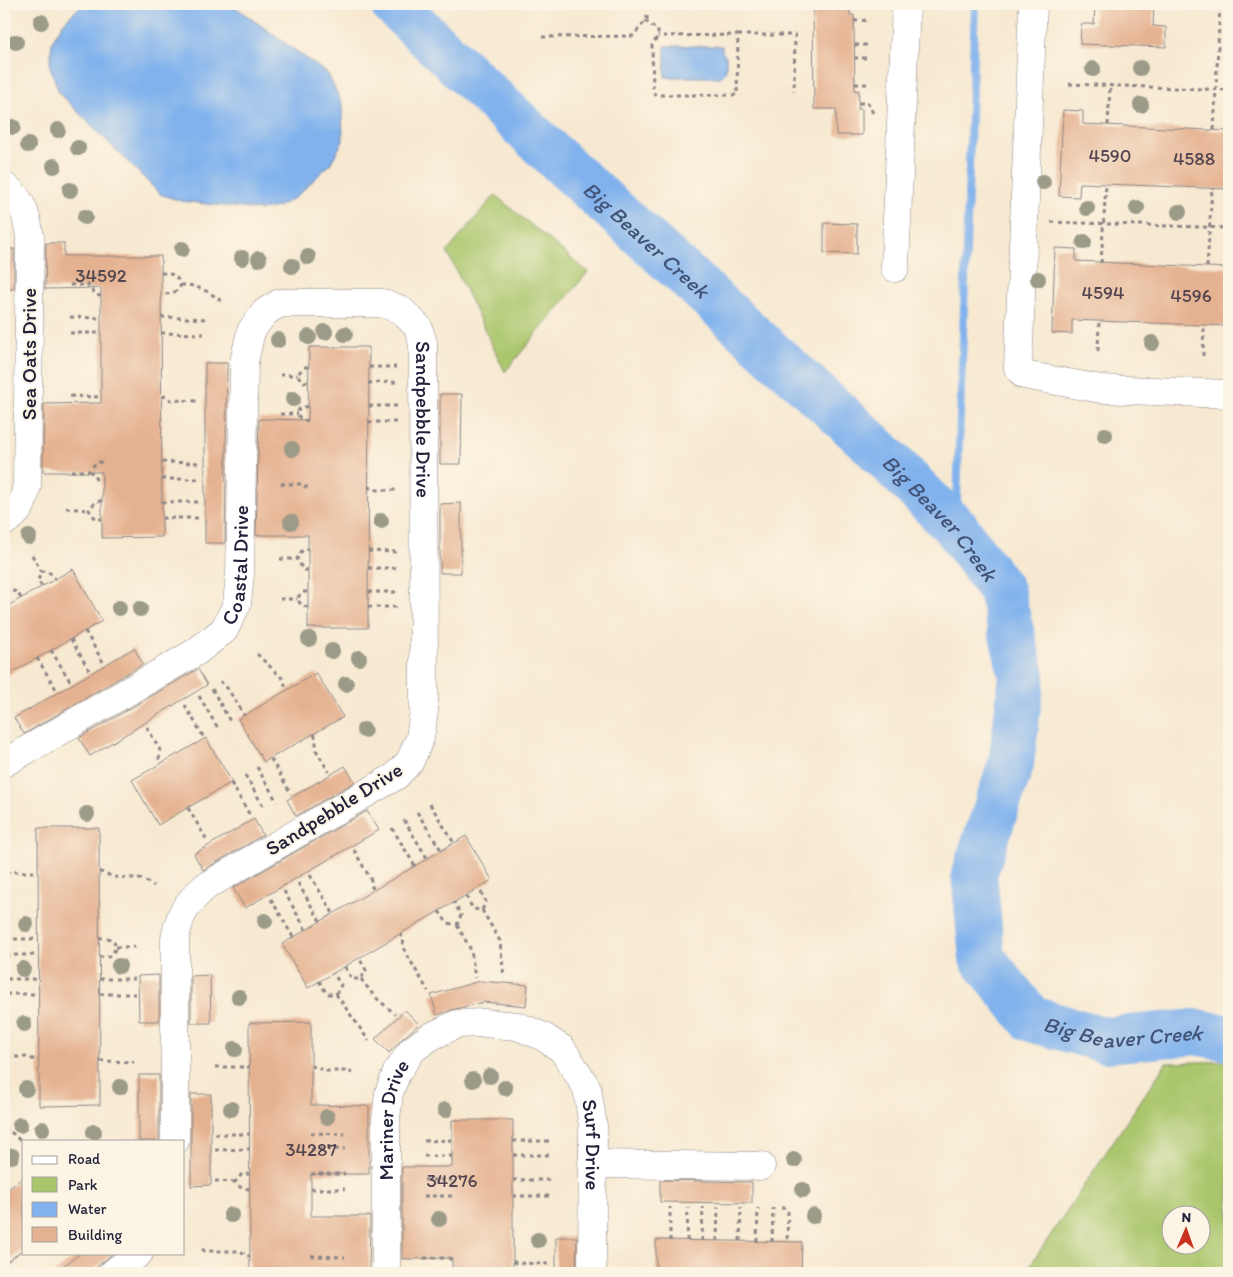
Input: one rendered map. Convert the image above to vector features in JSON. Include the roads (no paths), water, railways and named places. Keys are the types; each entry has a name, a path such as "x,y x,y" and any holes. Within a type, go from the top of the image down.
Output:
{"street":[{"path":"896,268 906,4"},
{"path":"1033,4 1018,368 1024,374 1101,389 1229,394"},
{"name":"Sea Oats Drive","path":"4,186 18,199 27,216 30,256 27,485 23,502 15,515 4,522"},
{"name":"Coastal Drive","path":"4,763 196,652 224,630 237,604 240,574 244,362 251,332 265,312 280,303 330,302"},
{"name":"Sandpebble Drive","path":"175,1140 175,939 179,920 189,901 206,886 396,776 410,761 420,738 424,711 423,343 418,327 401,310 382,303 330,302"},
{"name":"Surf Drive","path":"484,1023 517,1026 542,1036 562,1049 587,1088 592,1126 592,1273"},
{"name":"Mariner Drive","path":"386,1273 386,1119 389,1093 397,1072 412,1050 430,1037 457,1024 484,1023"},
{"path":"592,1164 761,1166"},
{"path":"113,1273 137,1254"}],"water":[{"path":"83,4 231,4 328,74 342,104 343,141 330,164 296,197 277,207 260,210 181,201 160,194 59,93 50,66 52,41 64,22"},
{"path":"665,46 722,46 722,52 726,56 726,71 721,77 665,77"}],"waterway":[{"name":"Big Beaver Creek","path":"393,4 552,154 873,445 956,528 1001,590 1022,676 1011,764 974,874 982,958 1031,1019 1106,1040 1196,1032 1229,1038"},
{"path":"956,528 975,4"}]}
